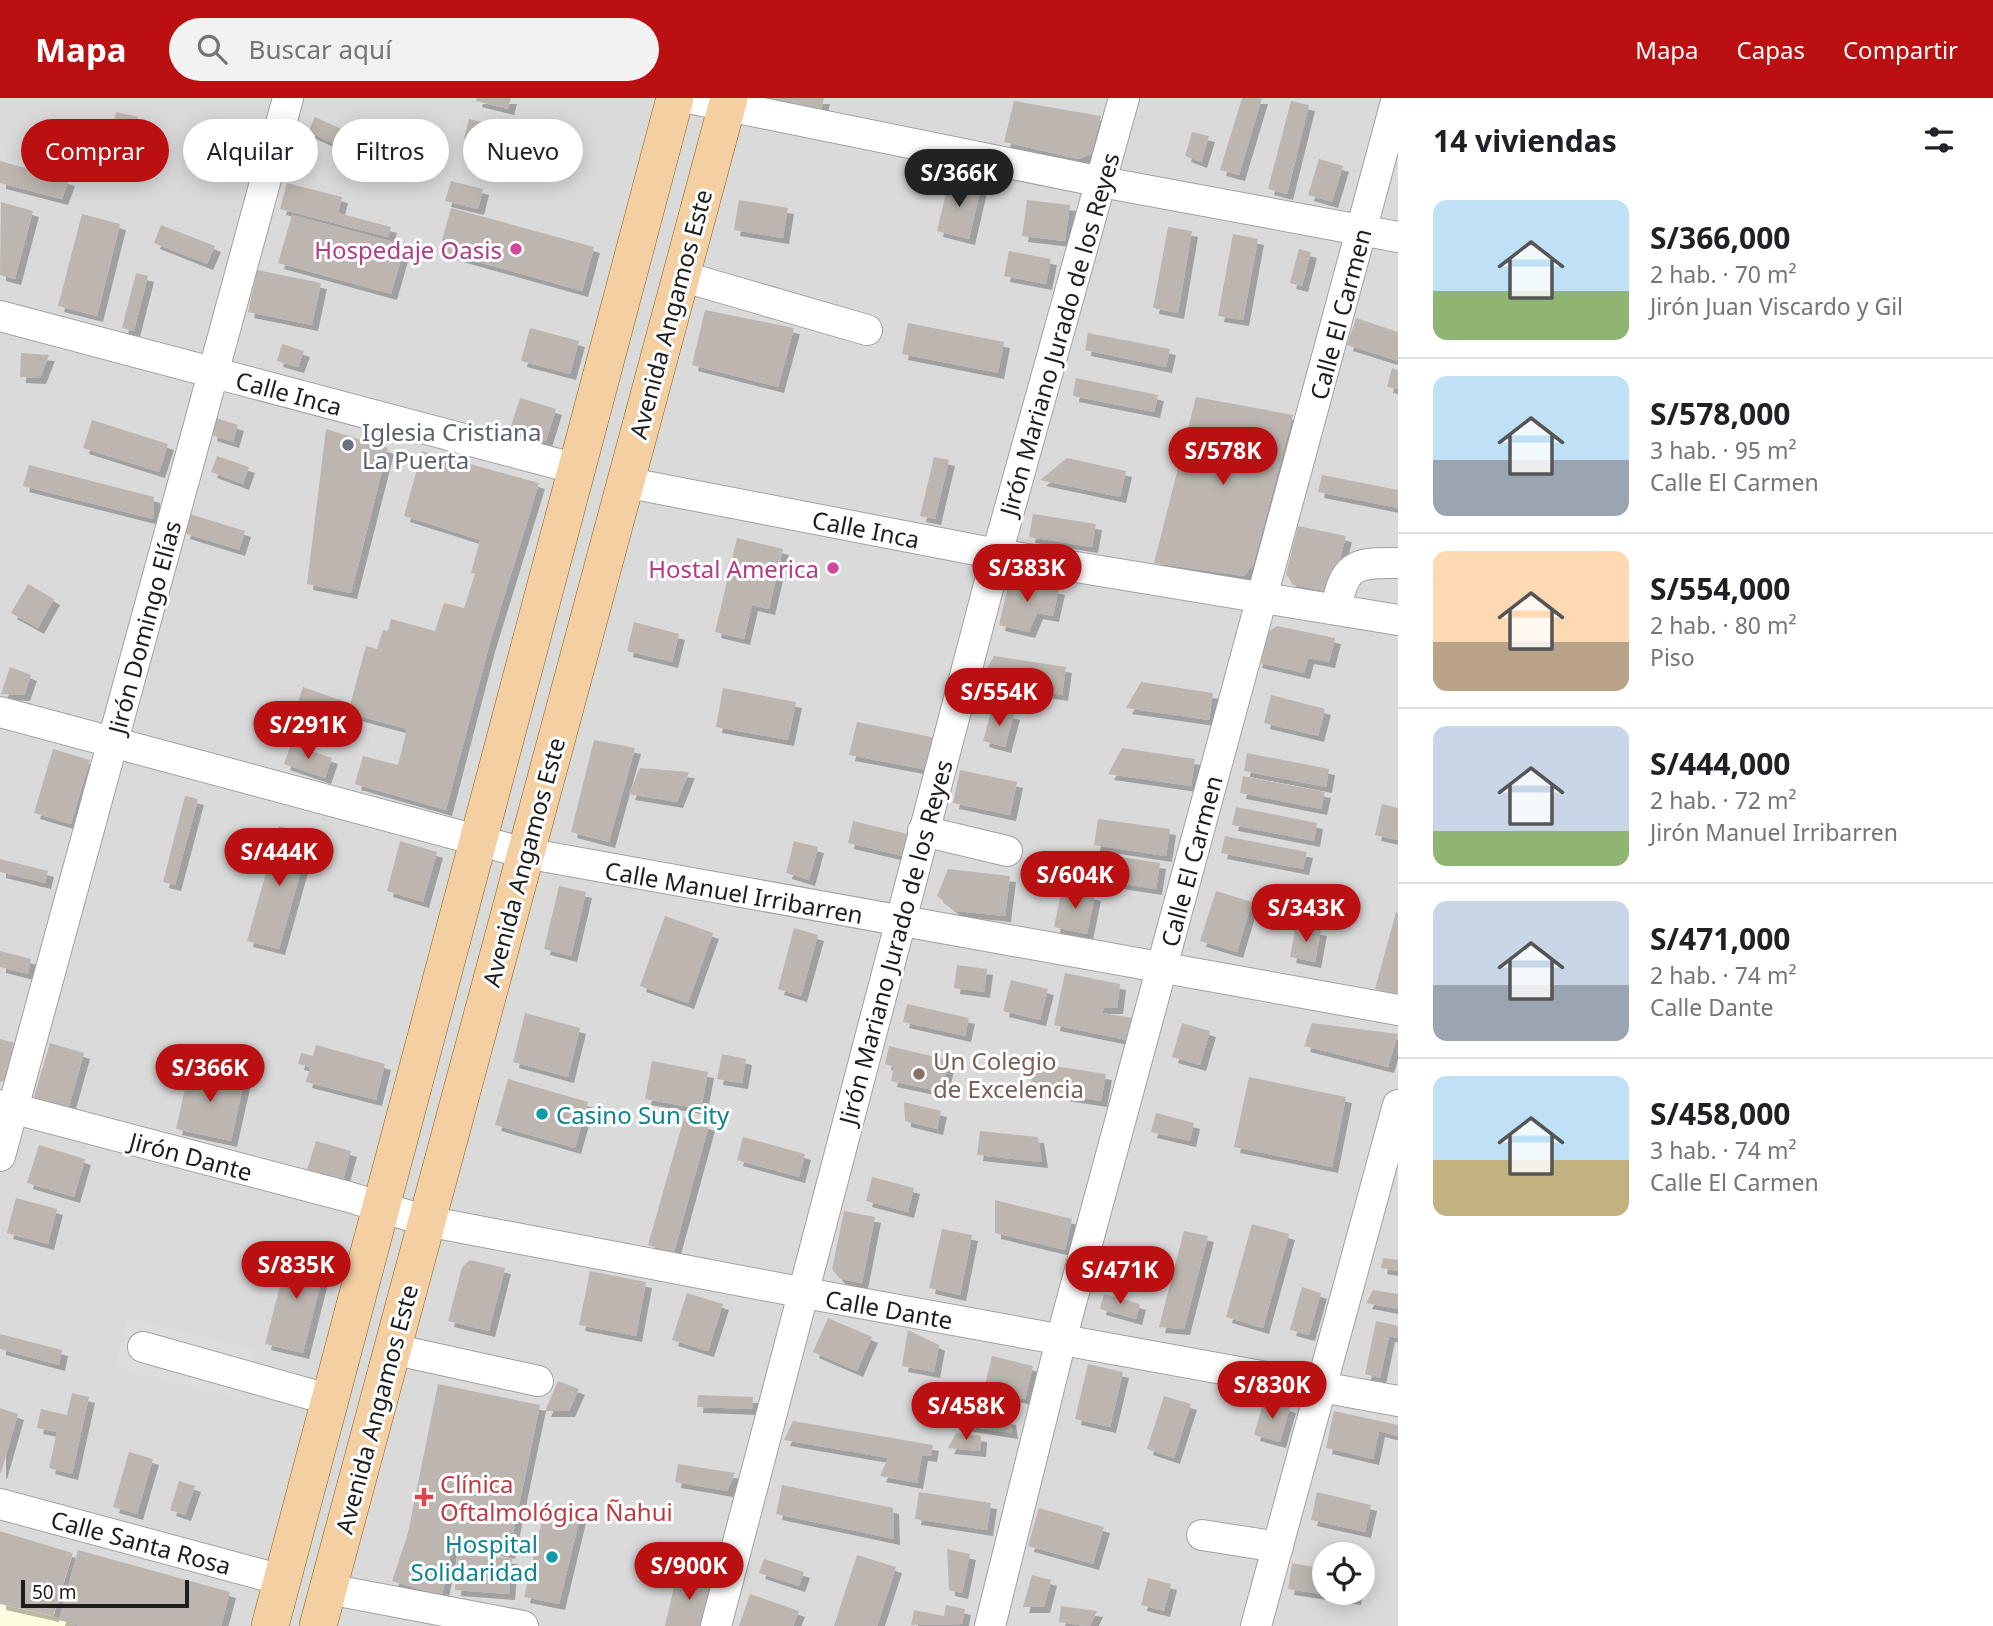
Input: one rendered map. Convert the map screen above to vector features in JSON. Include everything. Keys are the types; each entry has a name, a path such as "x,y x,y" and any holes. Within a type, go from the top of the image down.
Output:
{"main road":[{"name":"Avenida Angamos Este","path":"270,1626 675,98"},
{"name":"Avenida Angamos Este","path":"318,1626 728,103"}],"street":[{"name":"Jirón Domingo Elías","path":"0,1156 7,1107 113,742 288,98"},
{"path":"688,98 728,103 1102,182 1398,237"},
{"name":"Jirón Mariano Jurado de los Reyes","path":"716,1626 805,1293 923,831 1124,98"},
{"name":"Calle El Carmen","path":"990,1626 1061,1340 1397,98"},
{"path":"681,276 867,330"},
{"name":"Calle Inca","path":"0,316 577,470"},
{"name":"Calle Inca","path":"624,482 997,554 1398,620"},
{"path":"1336,609 1340,589 1350,571 1364,563 1396,562"},
{"name":"Calle Manuel Irribarren","path":"0,712 479,843 525,853 1398,1010"},
{"path":"923,831 1007,851"},
{"path":"1256,1626 1398,1105"},
{"name":"Jirón Dante","path":"7,1107 382,1208"},
{"name":"Calle Dante","path":"382,1208 426,1221 805,1293 1398,1401"},
{"path":"143,1347 331,1399"},
{"path":"392,1349 538,1381"},
{"name":"Calle Santa Rosa","path":"0,1504 282,1580"},
{"path":"1202,1535 1278,1547"},
{"path":"328,1589 523,1626"}],"shaded area":[{"path":"0,98 1398,98 1398,1626 0,1626"},
{"path":"127,1318 256,1350 244,1400 115,1368"},
{"path":"0,1531 73,1553 54,1616 76,1626 0,1626"}],"building":[{"path":"477,98 511,98 508,109 476,101"},
{"path":"766,98 824,98 821,111"},
{"path":"1242,98 1262,98 1239,175 1220,170"},
{"path":"1014,101 1101,116 1091,154 1079,159 1004,142"},
{"path":"1291,101 1309,105 1287,194 1268,189"},
{"path":"116,112 138,117 138,119 115,119"},
{"path":"315,117 332,125 332,143 318,137 318,119 314,119"},
{"path":"1192,132 1209,136 1201,162 1185,156"},
{"path":"1319,159 1343,166 1332,202 1308,195"},
{"path":"0,161 21,167 21,182 68,182 62,199 0,183"},
{"path":"949,180 981,187 969,239 937,231"},
{"path":"451,181 483,189 478,209 445,201"},
{"path":"287,183 342,197 338,213 391,227 388,237 280,209"},
{"path":"739,200 788,208 783,238 734,230"},
{"path":"1027,200 1070,205 1065,241 1022,236"},
{"path":"1,202 33,211 15,279 0,275"},
{"name":"Hospedaje Oasis","path":"451,208 594,247 582,291 439,251"},
{"path":"82,214 120,224 97,316 58,306"},
{"path":"292,215 405,245 391,294 278,263"},
{"path":"161,225 215,246 207,264 154,243"},
{"path":"1168,227 1192,231 1178,313 1153,308"},
{"path":"1233,234 1258,239 1243,320 1218,316"},
{"path":"1299,249 1311,252 1302,286 1290,283"},
{"path":"1009,251 1051,259 1046,284 1004,276"},
{"path":"257,270 321,283 312,325 248,312"},
{"path":"136,273 148,276 134,331 122,328"},
{"path":"705,310 794,328 778,387 692,365"},
{"path":"1356,318 1398,332 1398,361 1347,345"},
{"path":"908,323 1004,342 998,373 902,354"},
{"path":"530,328 579,341 570,374 521,361"},
{"path":"1088,333 1170,349 1166,367 1085,350"},
{"path":"282,344 304,351 298,367 277,361"},
{"path":"21,353 49,355 40,378 20,377"},
{"path":"1392,368 1398,370 1398,389 1387,387"},
{"path":"1076,378 1158,395 1154,412 1073,396"},
{"path":"1196,397 1293,415 1253,565 1244,576 1154,563"},
{"path":"520,398 556,409 546,441 510,429"},
{"path":"216,418 238,425 233,442 211,435"},
{"path":"92,420 168,444 159,472 83,448"},
{"path":"326,429 388,448 351,593 307,584"},
{"path":"422,451 539,483 489,646 446,810 355,784 363,756 398,765 407,729 348,713 366,646 377,649 383,630 388,631 391,619 435,631 444,603 464,608 475,574 471,573 480,540 404,516"},
{"path":"217,456 249,467 243,484 211,472"},
{"path":"934,457 949,460 935,519 920,516"},
{"path":"1067,458 1126,471 1120,497 1040,480"},
{"path":"29,465 154,497 153,519 23,486"},
{"path":"1322,475 1398,490 1398,508 1318,492"},
{"path":"190,514 245,531 239,550 184,533"},
{"path":"1033,514 1096,524 1092,547 1029,537"},
{"path":"1298,526 1346,536 1331,592 1293,585 1286,574"},
{"path":"737,538 783,549 769,609 752,605 744,639 715,632"},
{"path":"1016,579 1059,589 1053,616 1037,613 1029,632 999,625 1008,586"},
{"path":"28,584 54,599 38,628 11,613"},
{"path":"634,622 679,634 672,662 627,651"},
{"path":"1277,626 1335,638 1329,662 1308,658 1304,673 1256,662 1263,635"},
{"path":"994,656 1066,667 1062,695 979,682"},
{"path":"10,667 31,675 24,695 1,694"},
{"path":"1141,682 1213,693 1209,720 1126,708"},
{"path":"303,687 343,701 336,722 296,708"},
{"path":"723,688 796,702 788,740 716,727"},
{"path":"1271,695 1325,709 1318,736 1264,723"},
{"path":"992,708 1014,714 1005,747 983,741"},
{"path":"857,722 936,738 928,770 849,755"},
{"path":"594,740 635,748 609,842 571,832"},
{"path":"291,744 332,758 325,778 284,764"},
{"path":"1122,748 1195,759 1191,786 1108,774"},
{"path":"53,749 90,760 71,824 34,813"},
{"path":"1247,753 1329,769 1326,787 1244,771"},
{"path":"640,768 689,772 677,802 629,794"},
{"path":"960,770 1017,782 1010,815 953,803"},
{"path":"1243,776 1325,792 1321,809 1240,793"},
{"path":"185,796 198,799 175,885 163,882"},
{"path":"1382,804 1398,808 1398,840 1375,835"},
{"path":"1236,807 1317,823 1314,841 1232,825"},
{"path":"1098,819 1170,829 1166,856 1094,845"},
{"path":"853,821 912,835 907,857 848,843"},
{"path":"279,826 311,835 279,949 247,941"},
{"path":"1225,836 1307,852 1303,869 1221,853"},
{"path":"400,841 437,852 423,902 387,891"},
{"path":"794,841 818,847 809,880 786,873"},
{"path":"1088,852 1160,863 1156,889 1084,878"},
{"path":"0,859 48,871 45,883 0,872"},
{"path":"948,869 1010,876 1005,916 956,911 937,896"},
{"path":"559,886 586,892 571,956 544,949"},
{"path":"1062,888 1095,895 1087,934 1054,927"},
{"path":"1216,891 1252,902 1237,952 1200,941"},
{"path":"1396,912 1398,913 1398,995 1375,989"},
{"path":"665,916 713,933 688,1003 640,986"},
{"path":"1296,925 1321,930 1315,962 1290,957"},
{"path":"794,928 818,935 801,996 778,989"},
{"path":"0,951 31,959 28,974 0,967"},
{"path":"957,965 987,969 984,992 954,988"},
{"path":"1065,973 1120,984 1117,1008 1104,1008 1102,1013 1133,1018 1127,1040 1054,1025"},
{"path":"1011,980 1048,989 1040,1020 1003,1011"},
{"path":"907,1004 969,1018 965,1036 903,1022"},
{"path":"525,1013 580,1028 568,1077 513,1062"},
{"path":"1182,1023 1210,1031 1200,1065 1172,1057"},
{"path":"1312,1023 1398,1034 1388,1067 1304,1046"},
{"path":"0,1039 19,1044 8,1080 0,1082"},
{"path":"50,1043 84,1053 68,1110 33,1100"},
{"path":"316,1045 385,1064 376,1100 306,1082 310,1067 298,1064 301,1053 313,1056"},
{"name":"Un Colegio de Excelencia","path":"889,1046 949,1060 942,1092 891,1081 894,1067 885,1064"},
{"path":"722,1054 746,1059 742,1083 717,1079"},
{"path":"652,1061 708,1072 701,1109 645,1099"},
{"path":"1034,1063 1106,1074 1101,1101 1030,1090"},
{"path":"190,1066 245,1078 231,1141 176,1129"},
{"path":"1249,1077 1346,1097 1332,1167 1234,1147"},
{"name":"Casino Sun City","path":"508,1079 588,1102 575,1148 495,1125"},
{"path":"904,1102 941,1111 937,1129 905,1121"},
{"path":"1156,1113 1194,1123 1190,1141 1151,1132"},
{"path":"684,1118 709,1125 674,1252 648,1245"},
{"path":"980,1131 1038,1137 1042,1162 977,1155"},
{"path":"743,1137 805,1154 799,1177 737,1160"},
{"path":"316,1141 351,1151 343,1180 307,1170"},
{"path":"39,1145 85,1159 74,1197 27,1183"},
{"path":"872,1177 914,1188 908,1212 866,1201"},
{"path":"16,1198 57,1209 48,1244 7,1233"},
{"path":"995,1200 1072,1219 1065,1250 995,1233"},
{"path":"844,1211 875,1217 862,1283 840,1279 832,1269"},
{"path":"1252,1224 1289,1234 1263,1328 1226,1317"},
{"path":"942,1229 972,1235 960,1295 929,1288"},
{"path":"1184,1231 1208,1236 1184,1329 1159,1327"},
{"path":"290,1248 327,1258 303,1353 265,1344"},
{"path":"1383,1258 1398,1260 1398,1271 1381,1268"},
{"path":"470,1260 505,1268 489,1331 448,1321 462,1267"},
{"path":"590,1271 646,1282 636,1336 579,1325"},
{"path":"1302,1287 1321,1293 1309,1335 1290,1330"},
{"path":"1373,1290 1398,1294 1398,1309 1366,1303"},
{"path":"687,1293 723,1304 708,1351 672,1340"},
{"path":"1104,1294 1140,1304 1136,1319 1100,1309"},
{"path":"828,1318 872,1337 857,1371 813,1352"},
{"path":"1376,1321 1398,1326 1398,1338 1389,1336 1380,1378 1365,1374"},
{"path":"908,1330 939,1345 934,1372 902,1366"},
{"path":"0,1334 62,1350 59,1365 0,1349"},
{"path":"992,1356 1033,1366 1025,1399 984,1389"},
{"path":"1088,1364 1123,1372 1110,1427 1075,1419"},
{"path":"558,1381 579,1389 569,1411 545,1411"},
{"path":"438,1384 540,1405 509,1553 453,1541 442,1596 392,1581 408,1533"},
{"path":"72,1393 89,1397 72,1474 49,1468 57,1432 37,1428 41,1409 67,1415"},
{"path":"698,1395 753,1397 752,1409 697,1407"},
{"path":"1164,1396 1191,1404 1174,1458 1147,1449"},
{"path":"1264,1400 1290,1407 1280,1442 1254,1435"},
{"path":"0,1408 18,1414 1,1473 0,1472"},
{"path":"957,1410 1010,1419 1012,1433 955,1424"},
{"path":"1334,1411 1398,1425 1398,1436 1379,1431 1373,1459 1326,1448"},
{"path":"793,1421 933,1445 931,1456 922,1455 917,1483 880,1476 888,1458 784,1440"},
{"path":"956,1433 981,1436 980,1451 948,1448"},
{"path":"129,1452 153,1459 137,1514 113,1507"},
{"path":"678,1464 735,1473 727,1491 675,1482"},
{"path":"179,1481 195,1486 185,1515 170,1510"},
{"path":"782,1485 893,1508 894,1539 776,1514"},
{"path":"919,1492 991,1503 987,1530 915,1519"},
{"path":"1317,1492 1371,1505 1365,1532 1311,1520"},
{"name":"Hospital Solidaridad","path":"545,1508 580,1517 559,1604 524,1597"},
{"path":"1039,1508 1104,1527 1093,1564 1028,1546"},
{"path":"0,1531 73,1553 53,1616 0,1604"},
{"path":"947,1549 970,1554 962,1593 949,1590"},
{"path":"78,1550 230,1592 221,1626 81,1626 59,1620"},
{"path":"457,1555 512,1558 509,1594 455,1590"},
{"path":"857,1555 896,1567 877,1626 834,1626"},
{"path":"764,1559 804,1572 799,1586 759,1573"},
{"path":"1292,1563 1312,1567 1312,1593 1288,1589"},
{"path":"677,1574 713,1582 703,1626 665,1626"},
{"path":"1032,1575 1051,1580 1044,1607 1023,1607"},
{"path":"1148,1578 1171,1584 1164,1611 1141,1605"},
{"path":"750,1594 799,1611 793,1626 739,1626"},
{"path":"946,1605 965,1609 962,1624 911,1625 914,1610 944,1616"},
{"path":"1061,1606 1097,1611 1090,1626 1086,1626 1059,1622"}],"place":[{"name":"Hospedaje Oasis","path":"516,249"},
{"name":"Iglesia Cristiana La Puerta","path":"348,445"},
{"name":"Hostal America","path":"833,568"},
{"name":"Un Colegio de Excelencia","path":"919,1074"},
{"name":"Casino Sun City","path":"542,1114"},
{"name":"Clínica Oftalmológica Ñahui","path":"424,1497"},
{"name":"Hospital Solidaridad","path":"552,1557"}]}
